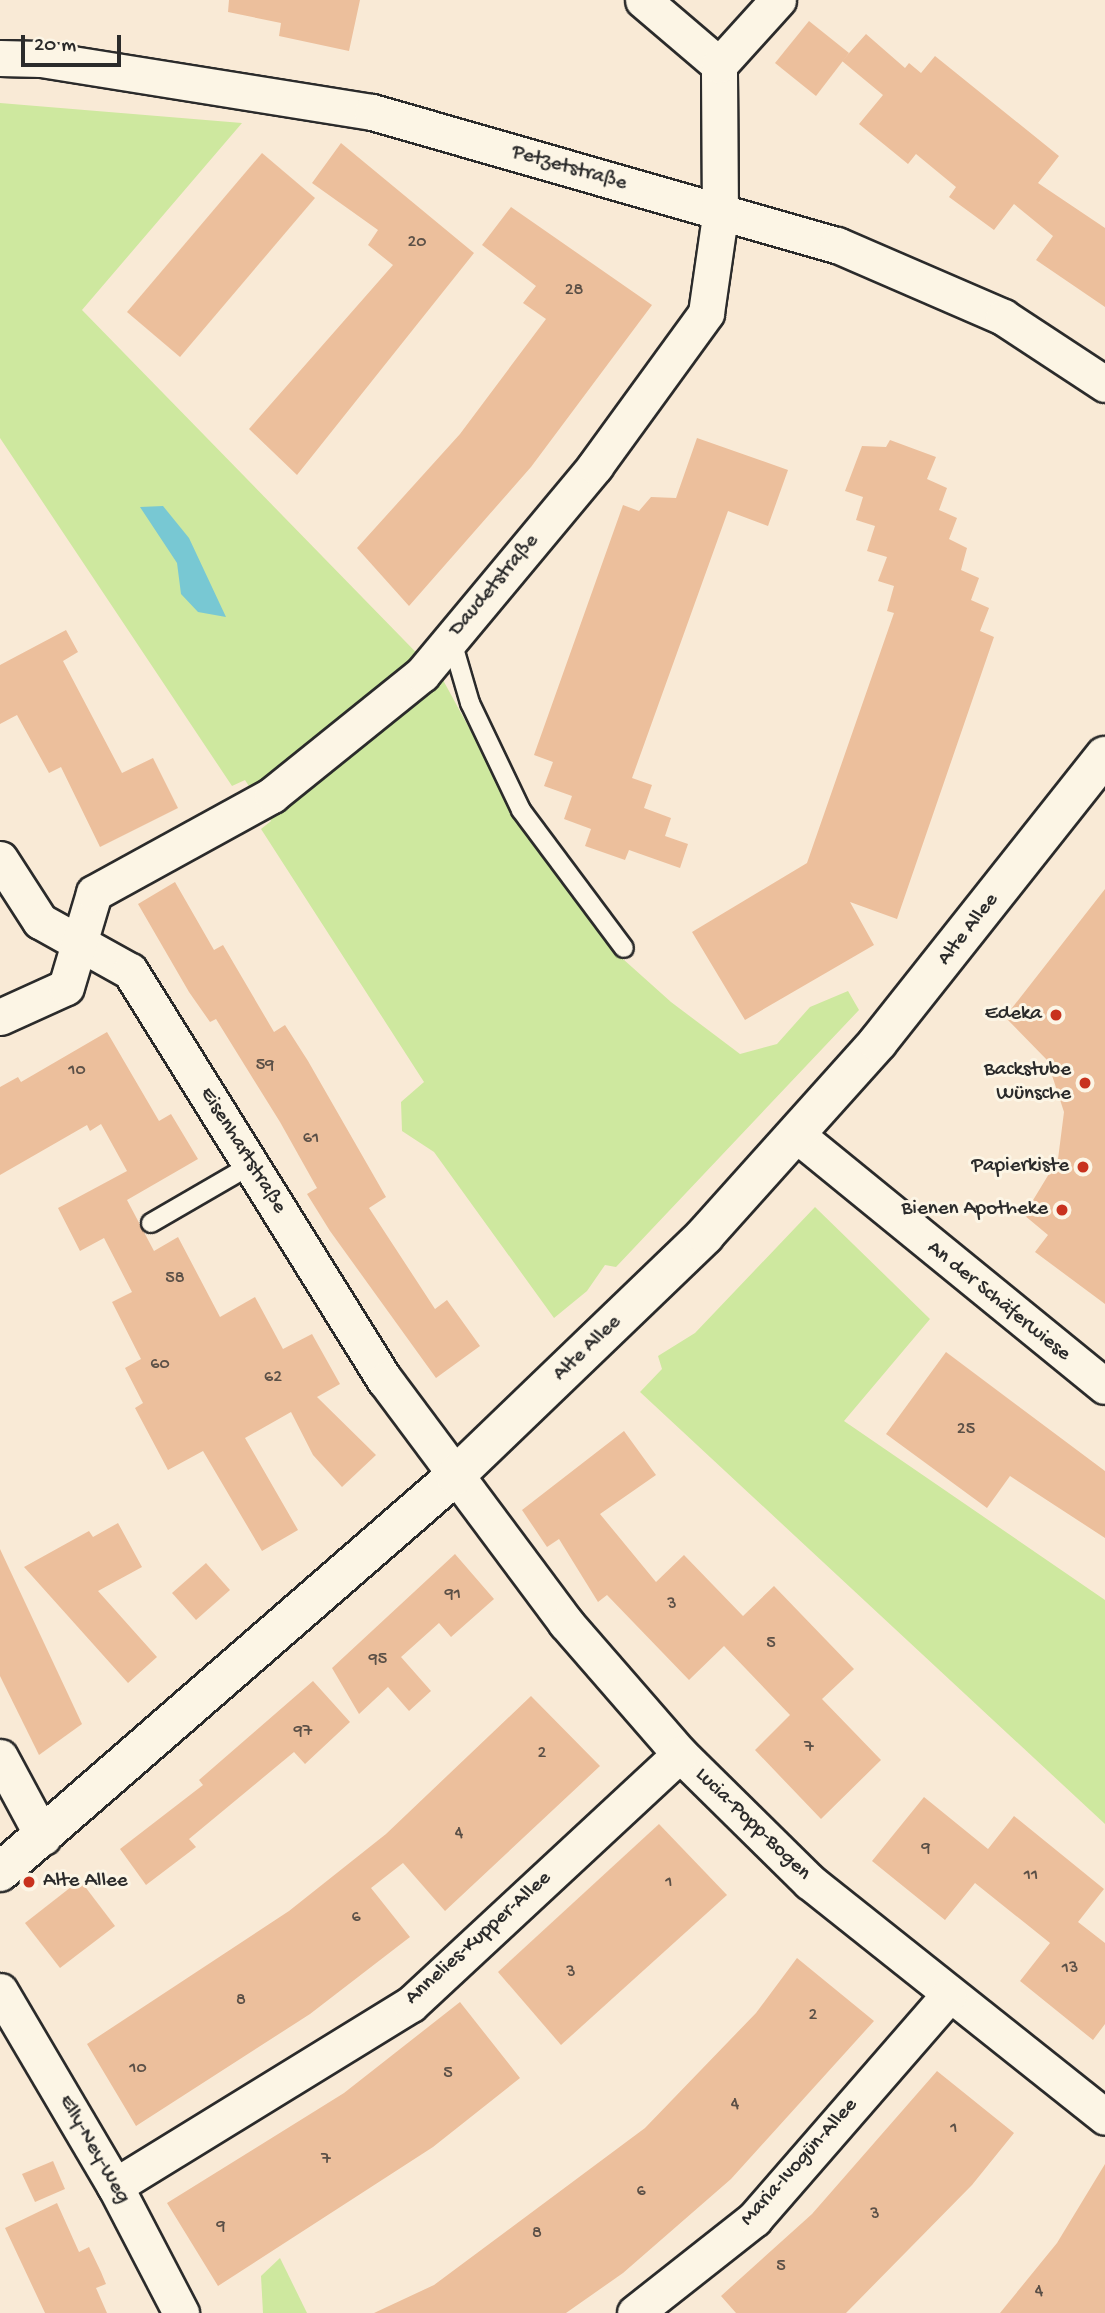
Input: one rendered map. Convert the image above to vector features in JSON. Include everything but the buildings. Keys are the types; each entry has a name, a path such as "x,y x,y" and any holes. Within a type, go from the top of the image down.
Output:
{"street":[{"path":"643,0 719,65 778,0"},
{"name":"Petzetstraße","path":"0,58 41,59 372,112 720,216 837,244 1003,317 1105,384"},
{"name":"Daudetstraße","path":"0,1017 66,987 94,893 272,795 422,674 595,466 706,313 720,216 719,65"},
{"name":"Alte Allee","path":"0,1872 456,1476 695,1244 797,1135 1105,756"},
{"name":"Eisenhartstraße","path":"0,859 40,921 130,971 385,1380 456,1476"},
{"name":"An der Schäferwiese","path":"797,1135 1105,1386"},
{"name":"Lucia-Popp-Bogen","path":"456,1476 566,1623 680,1754 810,1882 947,1996 1105,2117"},
{"name":"Annelies-Kupper-Allee","path":"116,2186 411,2004 680,1754"},
{"path":"0,1757 43,1837"},
{"name":"Elly-Ney-Weg","path":"0,1991 116,2186 181,2313"},
{"name":"Maria-Ivogün-Allee","path":"635,2313 754,2219 947,1996"}],"lane":[{"path":"451,638 470,704 521,810 624,948"},
{"path":"151,1223 251,1165"}],"green space":[{"path":"0,103 242,123 82,310 443,680 527,834 623,959 671,1002 740,1054 777,1044 810,1007 848,991 859,1010 616,1267 605,1265 587,1291 554,1318 434,1152 402,1131 401,1102 424,1082 261,829 271,821 245,780 232,786 0,438"},
{"path":"815,1207 930,1319 844,1421 1105,1600 1105,1824 640,1392 662,1369 658,1356 695,1333"},
{"path":"280,2258 307,2313 263,2313 261,2276"}],"water":[{"path":"163,506 189,538 226,617 198,612 181,594 177,563 140,507"}],"place":[{"name":"Edeka","path":"1056,1015"},
{"name":"Backstube Wünsche","path":"1085,1083"},
{"name":"Papierkiste","path":"1083,1167"},
{"name":"Bienen Apotheke","path":"1062,1210"},
{"name":"Alte Allee","path":"29,1882"}]}
